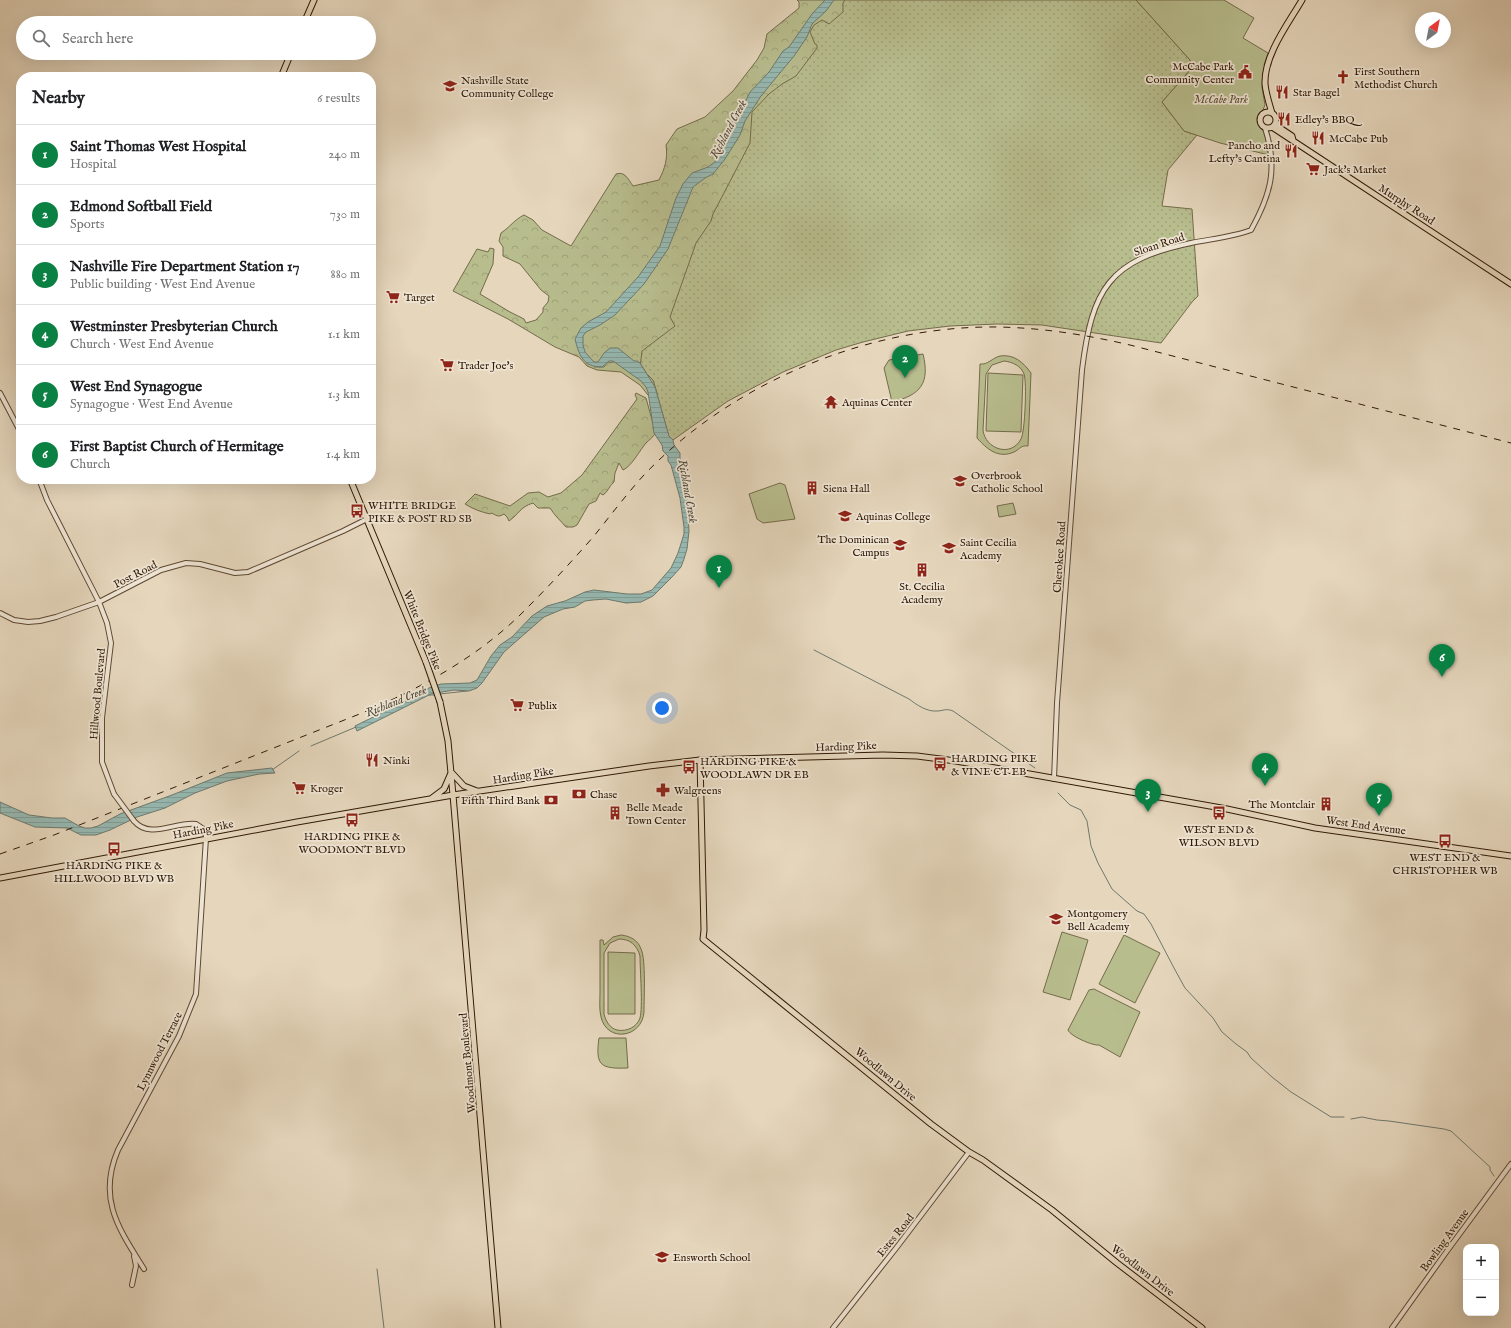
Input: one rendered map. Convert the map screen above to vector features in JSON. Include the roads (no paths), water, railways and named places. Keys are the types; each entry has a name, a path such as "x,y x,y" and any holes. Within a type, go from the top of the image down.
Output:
{"main road":[{"path":"307,16 314,0"},
{"path":"1265,113 1267,99 1265,79 1268,61 1302,0"},
{"path":"283,72 288,60"},
{"path":"1267,99 1272,113 1275,116 1276,122 1269,128 1261,125 1259,120 1261,115 1265,113 1272,113"},
{"name":"Murphy Road","path":"1276,122 1280,128 1292,136 1293,140"},
{"name":"Murphy Road","path":"1269,128 1290,140 1293,140 1511,284"},
{"name":"White Bridge Pike","path":"352,484 426,662 443,716 448,741 454,795"},
{"name":"Harding Pike","path":"0,878 206,838 430,799 648,766 700,760 774,759 842,755 910,756 956,761 1054,779"},
{"name":"Woodlawn Drive","path":"700,760 704,922 703,939 931,1124 969,1152 984,1160 1052,1210 1117,1263 1202,1328"},
{"path":"430,799 444,789 451,772 464,786 474,791 482,791"},
{"name":"West End Avenue","path":"1054,779 1227,809 1315,828 1511,856"},
{"name":"Woodmont Boulevard","path":"454,795 498,1328"}],"street":[{"name":"Sloan Road","path":"1087,337 1094,310 1104,290 1116,275 1130,264 1147,255 1170,248 1251,230 1272,180 1268,139 1269,128"},
{"name":"Cherokee Road","path":"1054,779 1057,703 1082,370 1087,337"},
{"path":"0,393 16,423"},
{"name":"Hillwood Boulevard","path":"41,484 47,500 100,602 107,623 111,643 102,718 102,762 114,794 134,822 143,828 152,830 191,823 196,824 205,830 206,838"},
{"name":"Post Road","path":"0,613 14,620 28,622 56,617 100,602 161,570 186,563 200,564 235,573 254,570 367,519"},
{"name":"Lynnwood Terrace","path":"144,1269 121,1233 114,1216 110,1201 111,1172 118,1150 179,1036 196,994 206,838"},
{"name":"Estes Road","path":"833,1328 969,1152"},
{"name":"Bowling Avenue","path":"1392,1328 1446,1251 1511,1164"},
{"path":"132,1250 136,1266 132,1285"}],"water":[{"path":"825,0 834,0 826,11 812,24 807,37 794,56 761,96 745,121 740,135 725,159 713,174 693,187 668,249 644,284 615,315 586,332 583,336 585,352 594,362 598,362 604,353 610,348 618,348 634,361 640,363 655,387 669,436 680,453 680,468 687,499 689,531 687,549 681,567 653,596 641,602 626,603 606,599 585,601 575,607 563,609 544,617 504,652 477,688 469,691 454,690 431,694 357,731 355,726 429,688 441,684 470,683 477,680 491,656 500,645 512,637 532,616 547,606 594,590 641,594 652,590 671,568 684,534 680,498 671,465 668,461 668,456 663,451 662,445 654,433 646,387 641,381 613,361 609,361 602,367 590,365 580,355 575,339 581,328 588,322 606,312 638,277 660,246 676,198 683,184 692,173 708,167 715,162 727,143 750,92 769,72 783,51 789,47 812,14"},
{"path":"272,768 275,773 259,774 227,781 195,793 165,808 137,817 96,835 81,835 67,828 35,827 0,813 0,802 29,815 65,818 79,826 91,828 98,826 120,814 227,773"}],"waterway":[{"name":"Richland Creek","path":"608,363 614,362"},
{"name":"Richland Creek","path":"594,367 604,367 606,365"},
{"path":"814,650 909,699 919,706 933,711 953,711 1035,768"},
{"name":"Richland Creek","path":"440,694 467,691"},
{"name":"Richland Creek","path":"428,695 435,695"},
{"name":"Richland Creek","path":"311,746 356,727"},
{"name":"Richland Creek","path":"272,770 299,751"},
{"path":"1058,793 1070,805 1081,810 1087,821 1091,846 1112,889 1137,911 1144,914 1151,924 1185,988 1213,1018 1222,1032 1247,1052 1251,1058 1291,1092 1331,1117 1344,1117"},
{"path":"1351,1119 1362,1117 1451,1131 1490,1167 1490,1170 1494,1176"},
{"path":"377,1269 384,1328"}],"railway":[{"path":"0,854 54,835 357,715 404,694 449,670 491,640 529,606 594,536 643,476 679,443 718,413 761,387 806,366 853,348 901,336 950,329 999,327 1065,333 1130,345 1511,443"}],"place":[{"name":"McCabe Park Community Center","path":"1245,72"},
{"name":"First Southern Methodist Church","path":"1343,77"},
{"name":"Nashville State Community College","path":"450,86"},
{"name":"Star Bagel","path":"1282,92"},
{"name":"Edley's BBQ","path":"1284,119"},
{"name":"McCabe Pub","path":"1318,138"},
{"name":"Pancho and Lefty's Cantina","path":"1291,151"},
{"name":"Jack's Market","path":"1313,169"},
{"name":"Target","path":"393,297"},
{"name":"Trader Joe's","path":"447,365"},
{"name":"Edmond Softball Field","path":"905,378"},
{"name":"Aquinas Center","path":"831,402"},
{"name":"Overbrook Catholic School","path":"960,481"},
{"name":"Siena Hall","path":"812,488"},
{"name":"WHITE BRIDGE PIKE & POST RD SB","path":"357,511"},
{"name":"Aquinas College","path":"845,516"},
{"name":"The Dominican Campus","path":"900,545"},
{"name":"Saint Cecilia Academy","path":"949,548"},
{"name":"St. Cecilia Academy","path":"922,570"},
{"name":"Saint Thomas West Hospital","path":"719,588"},
{"name":"First Baptist Church of Hermitage","path":"1442,677"},
{"name":"Publix","path":"517,705"},
{"name":"Ninki","path":"372,760"},
{"name":"HARDING PIKE & VINE CT EB","path":"940,764"},
{"name":"HARDING PIKE & WOODLAWN DR EB","path":"689,767"},
{"name":"Westminster Presbyterian Church","path":"1265,786"},
{"name":"Kroger","path":"299,788"},
{"name":"Walgreens","path":"663,790"},
{"name":"Chase","path":"579,794"},
{"name":"Fifth Third Bank","path":"551,800"},
{"name":"The Montclair","path":"1326,804"},
{"name":"Nashville Fire Department Station 17","path":"1148,812"},
{"name":"Belle Meade Town Center","path":"615,813"},
{"name":"WEST END & WILSON BLVD","path":"1219,813"},
{"name":"West End Synagogue","path":"1379,816"},
{"name":"HARDING PIKE & WOODMONT BLVD","path":"352,820"},
{"name":"WEST END & CHRISTOPHER WB","path":"1445,841"},
{"name":"HARDING PIKE & HILLWOOD BLVD WB","path":"114,849"},
{"name":"Montgomery Bell Academy","path":"1056,919"},
{"name":"Ensworth School","path":"662,1257"}],"park label":[{"name":"McCabe Park","path":"1221,99"}]}
